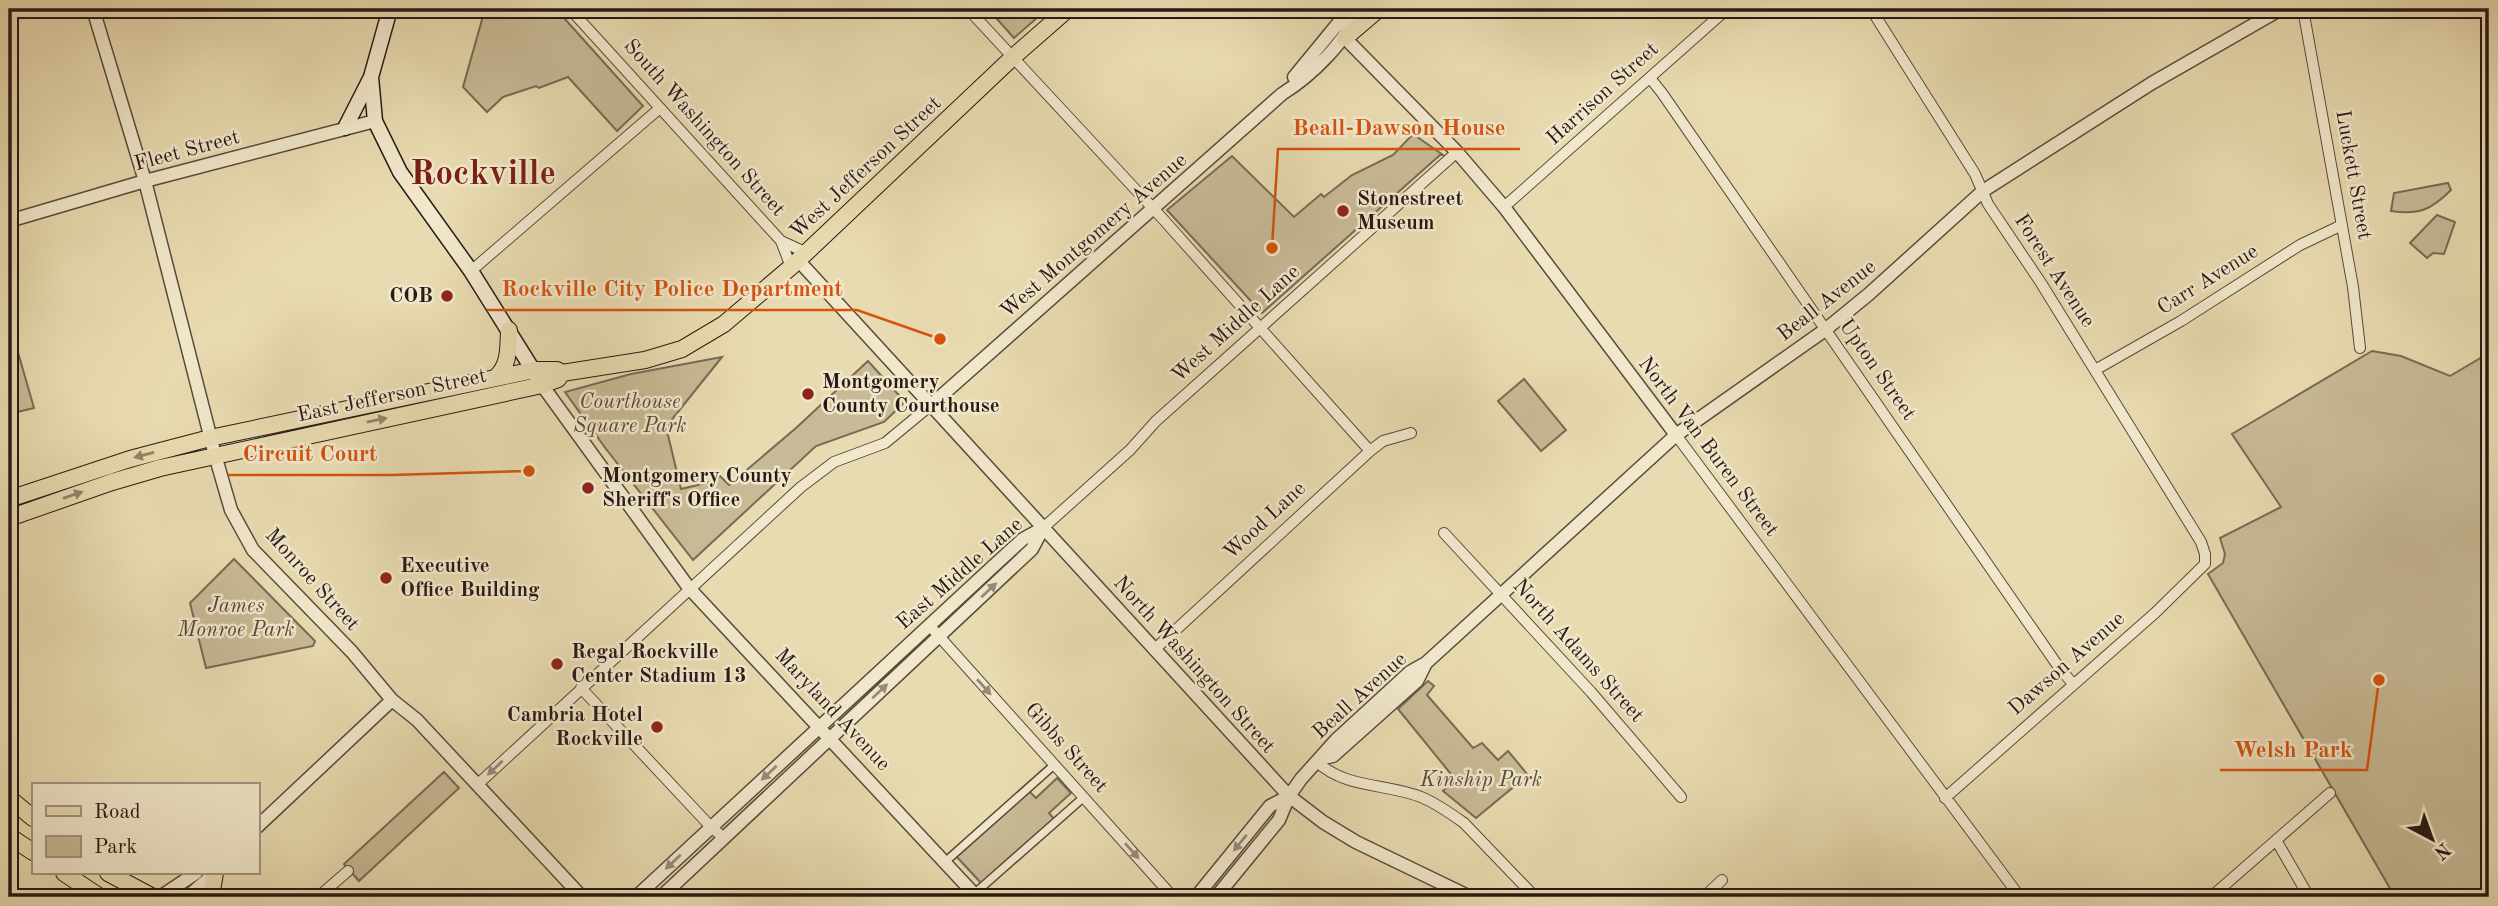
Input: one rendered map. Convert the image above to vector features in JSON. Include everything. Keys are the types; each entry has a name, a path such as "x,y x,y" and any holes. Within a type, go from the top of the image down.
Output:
{"main road":[{"name":"Maryland Avenue","path":"390,9 372,77 375,121 400,172 471,271 542,385"},
{"name":"West Jefferson Street","path":"534,370 557,370 562,373 645,360 682,349 724,324 798,260 1012,58 1068,9"},
{"path":"1345,38 1379,9"},
{"path":"345,128 372,77"},
{"path":"495,378 508,360 509,330"},
{"name":"East Jefferson Street","path":"9,499 130,459 210,438 534,370"},
{"name":"West Jefferson Street","path":"542,385 558,379 562,373"},
{"name":"East Jefferson Street","path":"9,518 112,482 215,455 542,385"},
{"path":"9,798 32,817"},
{"path":"9,811 32,824"},
{"path":"9,836 32,851"},
{"path":"109,874 153,897"},
{"path":"211,897 215,874"},
{"path":"71,877 88,897"},
{"path":"71,877 100,897"}],"street":[{"name":"Monroe Street","path":"93,9 145,181 210,438 231,510 253,550 352,652 392,700 417,720 582,897"},
{"name":"South Washington Street","path":"570,9 931,405"},
{"path":"968,9 1370,451"},
{"name":"West Montgomery Avenue","path":"931,405 1282,94 1340,22 1342,9"},
{"name":"West Montgomery Avenue","path":"1282,94 1294,87 1345,38 1356,9"},
{"name":"Harrison Street","path":"1504,207 1727,9"},
{"name":"Forest Avenue","path":"1871,9 1983,191 1988,204 2041,283 2201,542 2205,554"},
{"name":"Beall Avenue","path":"1216,897 1279,820 1289,796 1318,761 1333,756 1417,681 1426,663 1676,435 1825,330 1983,191 2151,83 2281,9"},
{"name":"Luckett Street","path":"2303,9 2353,287 2360,348"},
{"name":"North Van Buren Street","path":"1345,38 1457,152 1504,207 2020,897"},
{"name":"Upton Street","path":"1650,78 2073,684"},
{"path":"471,271 660,108"},
{"name":"Fleet Street","path":"9,221 145,181 375,121"},
{"name":"West Middle Lane","path":"1043,528 1130,450 1156,421 1457,152"},
{"name":"Carr Avenue","path":"2095,370 2181,321 2300,245 2342,225"},
{"name":"South Washington Street","path":"781,241 798,260"},
{"name":"Maryland Avenue","path":"542,385 689,588 976,896"},
{"path":"477,785 689,588 820,471 834,462 885,443 931,405"},
{"name":"North Washington Street","path":"931,405 1289,796 1323,822 1356,842 1470,897"},
{"name":"Wood Lane","path":"1154,650 1370,451 1383,441 1410,433"},
{"name":"East Middle Lane","path":"636,897 1023,539 1043,528"},
{"name":"East Middle Lane","path":"661,897 1032,550 1043,528"},
{"name":"North Adams Street","path":"1444,533 1591,692 1681,797"},
{"name":"Dawson Avenue","path":"1945,798 2155,612 2205,564 2205,554"},
{"name":"Gibbs Street","path":"929,625 1173,897"},
{"path":"581,688 724,838"},
{"path":"259,825 392,700"},
{"path":"1318,761 1337,777 1419,796 1437,805 1464,823 1535,897"},
{"path":"945,862 1054,765"},
{"path":"2211,897 2329,793"},
{"name":"Beall Avenue","path":"1196,897 1270,806 1289,796"},
{"path":"976,896 1083,797"},
{"path":"2276,840 2309,897"},
{"path":"318,897 348,871"},
{"path":"160,897 194,874"},
{"path":"187,897 214,874"},
{"path":"1704,897 1722,880"},
{"path":"1522,883 1522,897"}],"green space":[{"path":"485,9 556,9 643,106 617,131 568,77 503,97 487,112 463,87"},
{"path":"988,9 1047,9 1014,38"},
{"path":"1413,134 1443,155 1262,313 1167,210 1232,156 1294,217 1321,194 1324,197 1352,175 1393,155"},
{"path":"2448,183 2451,190 2424,210 2391,211 2394,193"},
{"path":"2437,215 2455,222 2444,254 2433,253 2427,258 2410,243"},
{"path":"9,321 34,408 9,414"},
{"path":"2372,351 2401,356 2450,376 2489,353 2489,897 2395,897 2208,574 2223,563 2225,554 2220,538 2281,507 2232,434"},
{"name":"Courthouse Square Park","path":"722,357 669,423 667,431 681,489 714,481 720,476 729,485 868,361 905,402 884,422 816,446 693,560 565,392 631,374"},
{"path":"1524,379 1566,430 1541,451 1498,401"},
{"name":"James Monroe Park","path":"234,559 315,641 313,646 206,668 190,603"},
{"name":"Kinship Park","path":"1428,681 1434,686 1427,695 1473,748 1482,743 1498,760 1508,751 1528,775 1476,818 1443,791 1455,779 1398,709"},
{"path":"444,772 459,788 359,881 344,864"},
{"path":"1057,778 1071,793 1049,813 1055,820 983,885 955,855 1028,790 1036,798"}],"place":[{"name":"Stonestreet Museum","path":"1343,211"},
{"name":"Beall-Dawson House","path":"1272,248"},
{"name":"COB","path":"447,296"},
{"name":"Rockville City Police Department","path":"940,339"},
{"name":"Montgomery County Courthouse","path":"808,394"},
{"name":"Circuit Court","path":"529,471"},
{"name":"Montgomery County Sheriff's Office","path":"588,488"},
{"name":"Executive Office Building","path":"386,578"},
{"name":"Regal Rockville Center Stadium 13","path":"557,664"},
{"name":"Welsh Park","path":"2379,680"},
{"name":"Cambria Hotel Rockville","path":"657,727"}],"district":[{"name":"Rockville","path":"483,174"}]}
